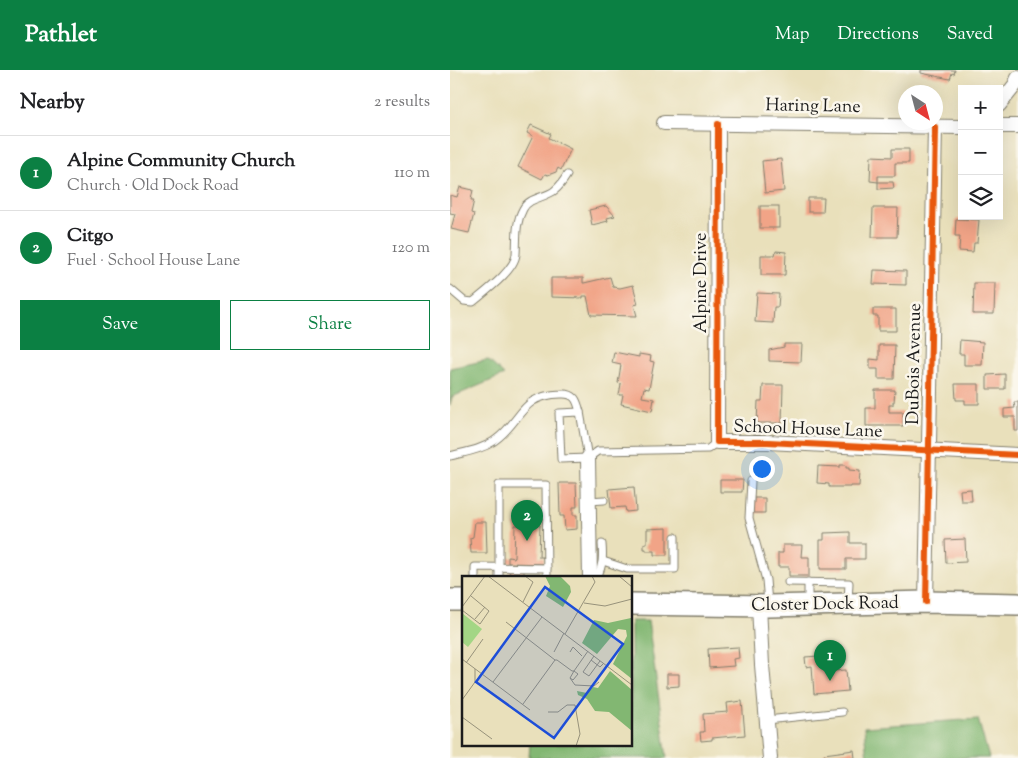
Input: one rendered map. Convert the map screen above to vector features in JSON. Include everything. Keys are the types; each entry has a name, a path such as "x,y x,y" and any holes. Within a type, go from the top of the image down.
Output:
{"main road":[{"name":"Closter Dock Road","path":"632,604 808,606 926,602 1018,604"}],"street":[{"path":"1003,99 1018,78"},
{"name":"Haring Lane","path":"664,123 898,126"},
{"name":"Alpine Drive","path":"717,442 718,124"},
{"path":"1003,126 1018,126"},
{"name":"Haring Lane","path":"943,127 958,127"},
{"name":"DuBois Avenue","path":"926,602 935,130"},
{"name":"School House Lane","path":"717,442 768,442 1018,455"},
{"path":"588,458 590,576"},
{"path":"764,606 770,758"}],"lane":[{"path":"450,289 464,301 473,302 505,274 516,256 515,244 519,219 524,207 536,198 554,191 567,175"},
{"path":"450,456 480,448 495,440 529,403 547,394 566,393 577,399 588,458"},
{"path":"580,412 559,413 561,459 588,458 598,451 708,449 717,442"},
{"path":"751,481 750,518 766,580 764,606"},
{"path":"500,576 499,485 546,485 547,576"},
{"path":"589,500 604,500"},
{"path":"603,561 627,569 675,569 675,537"},
{"path":"597,576 603,561 602,544"},
{"path":"475,576 475,567 547,568"},
{"path":"788,582 848,583 848,605"},
{"path":"808,582 808,606"},
{"path":"767,720 842,712"}],"green space":[{"path":"488,360 504,375 452,397 450,405 450,368"},
{"path":"632,621 648,621 667,758 529,758 530,746 632,746"},
{"path":"978,719 989,758 867,758 864,727"}],"building":[{"path":"921,70 955,70 950,79 921,73"},
{"path":"531,125 551,134 549,138 571,149 561,170 558,168 556,172 548,175 545,174 542,179 518,167 533,136 527,133"},
{"path":"892,149 909,149 909,163 895,163 895,176 878,176 878,182 870,181 871,156 892,157"},
{"path":"781,159 784,191 765,193 762,161"},
{"path":"878,182 893,182 894,188 878,189"},
{"path":"460,187 473,190 471,200 474,200 471,213 474,214 469,233 451,229 455,214 450,213 450,195 457,197"},
{"path":"808,198 824,198 823,212 808,212"},
{"path":"606,206 615,216 607,218 608,221 592,225 589,210"},
{"path":"760,206 779,206 779,228 760,228"},
{"path":"873,208 898,208 897,237 872,237"},
{"path":"956,219 979,220 977,243 974,243 973,252 959,251 960,236 955,236"},
{"path":"776,251 786,252 785,275 761,275 761,255 775,255"},
{"path":"874,270 906,271 906,285 873,284"},
{"path":"610,277 613,287 620,288 633,285 638,304 634,305 637,316 591,315 587,296 583,296 583,298 551,297 551,278 583,278 584,283"},
{"path":"974,283 995,283 994,314 973,314"},
{"path":"757,293 779,294 778,307 774,307 773,323 755,322"},
{"path":"873,309 896,309 896,331 878,331 878,316 873,316"},
{"path":"960,340 983,342 982,365 964,365 964,354 959,354"},
{"path":"784,344 802,344 801,362 769,361 769,350 784,347"},
{"path":"879,345 895,345 894,379 878,379 878,369 870,369 870,359 879,360"},
{"path":"614,352 639,357 639,354 651,356 650,361 654,362 649,389 644,388 642,397 654,399 652,411 621,404 623,395 619,395 621,384 618,383 621,365 612,363"},
{"path":"1005,374 1005,389 987,389 987,375"},
{"path":"955,384 979,384 979,404 965,404 965,400 956,400"},
{"path":"763,385 783,385 782,423 757,423 758,401 762,401"},
{"path":"875,390 895,390 894,402 893,405 889,405 889,412 903,412 903,426 866,426 866,408 875,408"},
{"path":"1014,402 1018,402 1018,431 1015,431 1015,417 1004,417 1004,409 1015,408"},
{"path":"840,465 846,465 846,468 849,468 849,470 860,471 859,486 829,487 829,484 817,483 818,466 840,467"},
{"path":"720,480 743,480 742,492 720,492"},
{"path":"559,483 576,483 577,507 573,507 573,515 577,515 577,529 565,530 564,516 560,516"},
{"path":"634,487 636,511 626,512 625,507 611,508 609,489"},
{"path":"971,489 972,501 961,501 960,490"},
{"path":"754,498 765,498 765,513 753,513"},
{"path":"475,522 486,522 487,553 471,553 470,538 473,537"},
{"path":"515,525 540,525 539,557 544,557 544,564 508,563 508,557 514,558"},
{"path":"667,528 667,555 654,555 654,551 646,551 644,549 644,544 647,544 647,529"},
{"path":"850,532 850,543 865,543 865,559 846,559 846,569 820,569 820,540 824,540 824,533"},
{"path":"965,539 966,562 946,563 945,540"},
{"path":"783,545 802,545 801,557 809,557 809,576 789,576 789,567 778,567 778,553 783,553"},
{"path":"510,570 524,571 524,576 509,576"},
{"path":"738,647 739,658 733,659 734,666 709,668 708,649"},
{"path":"832,655 833,671 846,670 848,691 814,694 812,666 806,667 805,657"},
{"path":"667,674 679,674 679,686 667,687"},
{"path":"742,701 745,735 701,741 700,732 704,732 703,714 728,712 727,703"},
{"path":"854,750 855,758 825,758 824,754"}],"cycle path":[{"path":"718,124 717,442 768,442 1018,455"},
{"path":"926,602 935,130"}],"place":[{"name":"Citgo","path":"527,541"},
{"name":"Alpine Community Church","path":"830,681"}]}
